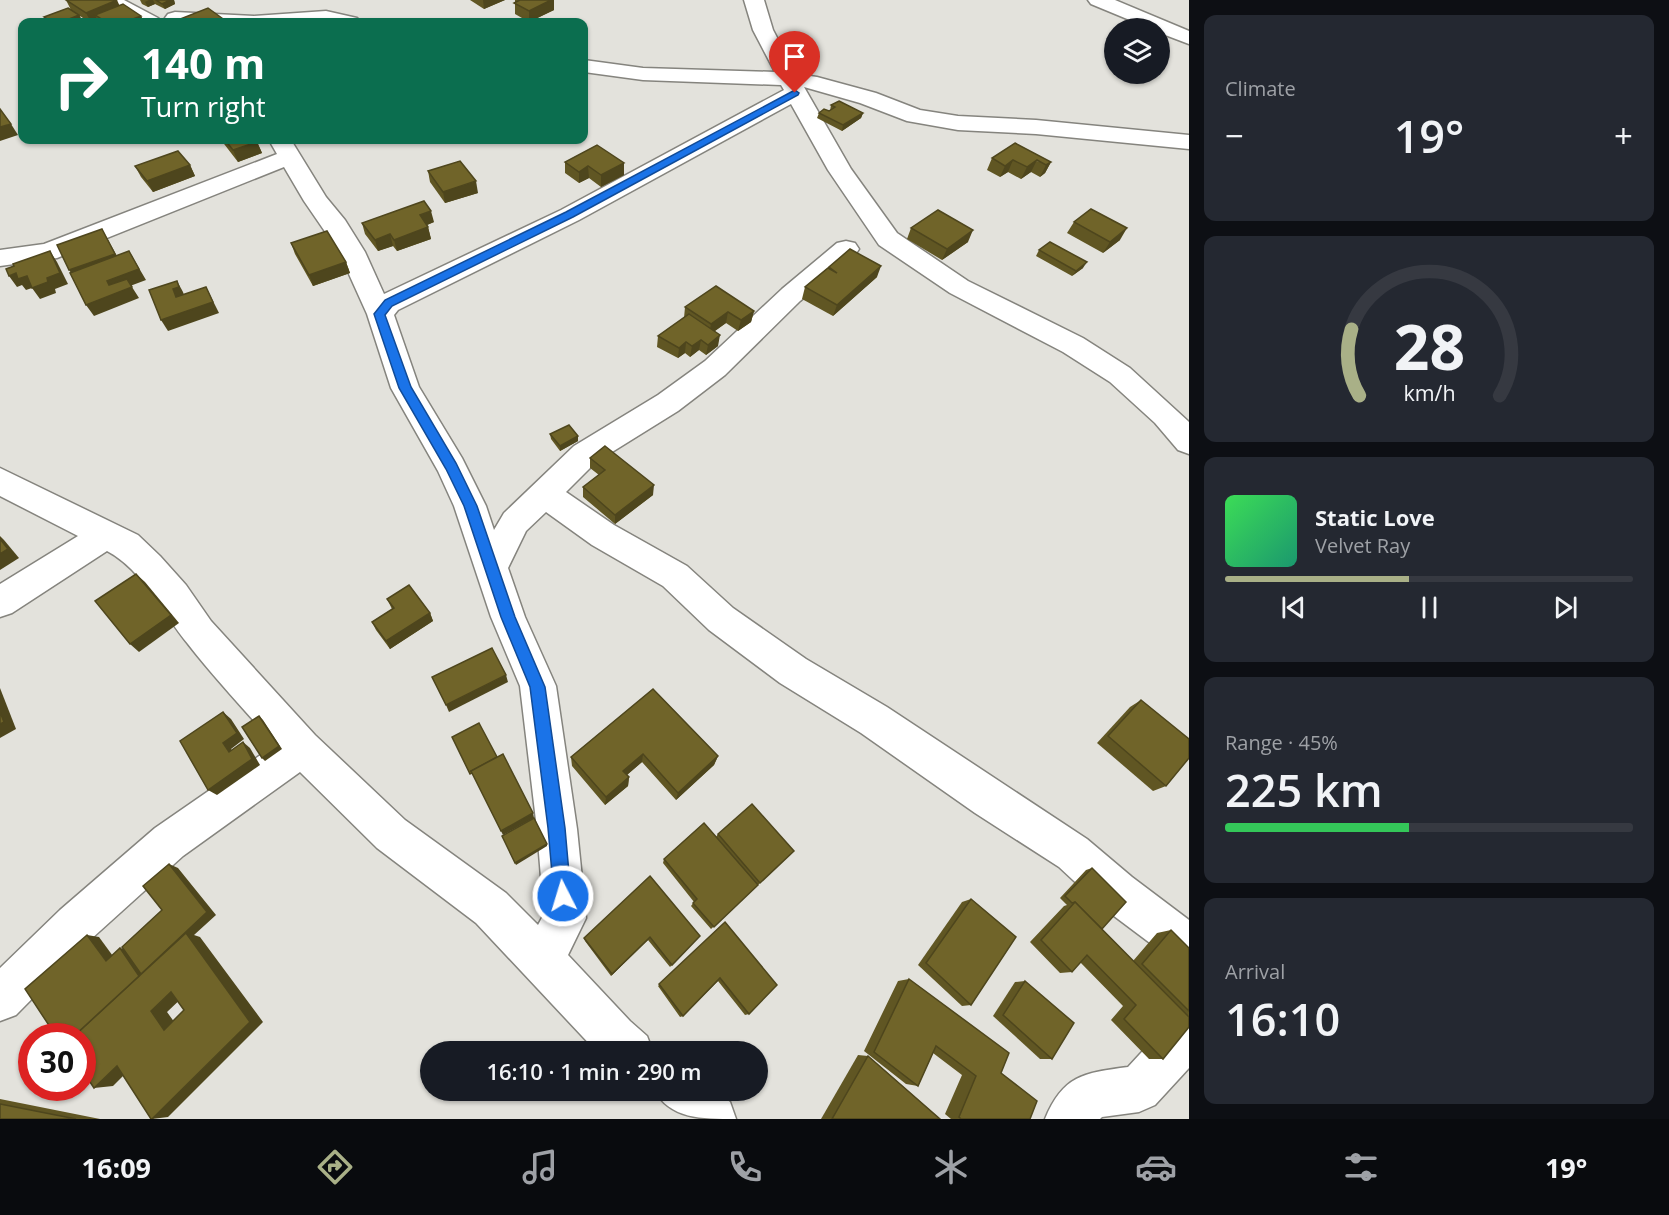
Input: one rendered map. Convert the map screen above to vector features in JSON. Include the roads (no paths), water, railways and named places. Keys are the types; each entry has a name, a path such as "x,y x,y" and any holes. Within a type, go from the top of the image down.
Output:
{"street":[{"path":"109,0 144,18"},
{"path":"174,18 198,0"},
{"path":"754,0 763,30 791,86 840,170 888,239 959,287 1073,345 1120,375 1165,415 1189,442"},
{"path":"1098,0 1189,38"},
{"path":"312,18 331,18"},
{"path":"588,67 644,75 791,86 817,83 868,98 915,116 958,123 1189,142"},
{"path":"380,314 388,303 570,215 791,86"},
{"path":"0,258 48,252 285,148 316,201 336,226 352,252 380,314 405,388 451,466 470,506 508,617 538,687 565,918 542,959"},
{"path":"492,568 515,522 585,454 668,403 715,368 791,295 846,249"},
{"path":"0,481 126,545 148,566 174,596 199,632 302,748 391,834 490,908 542,959 619,1041"},
{"path":"543,493 603,535 675,576 721,619 793,671 874,720 1073,853 1117,892 1189,946"},
{"path":"0,602 106,535"},
{"path":"0,999 75,925 169,842 302,748"},
{"path":"1068,1119 1090,1095 1139,1089 1179,1045 1189,1030"},
{"path":"691,1101 713,1119"}]}
